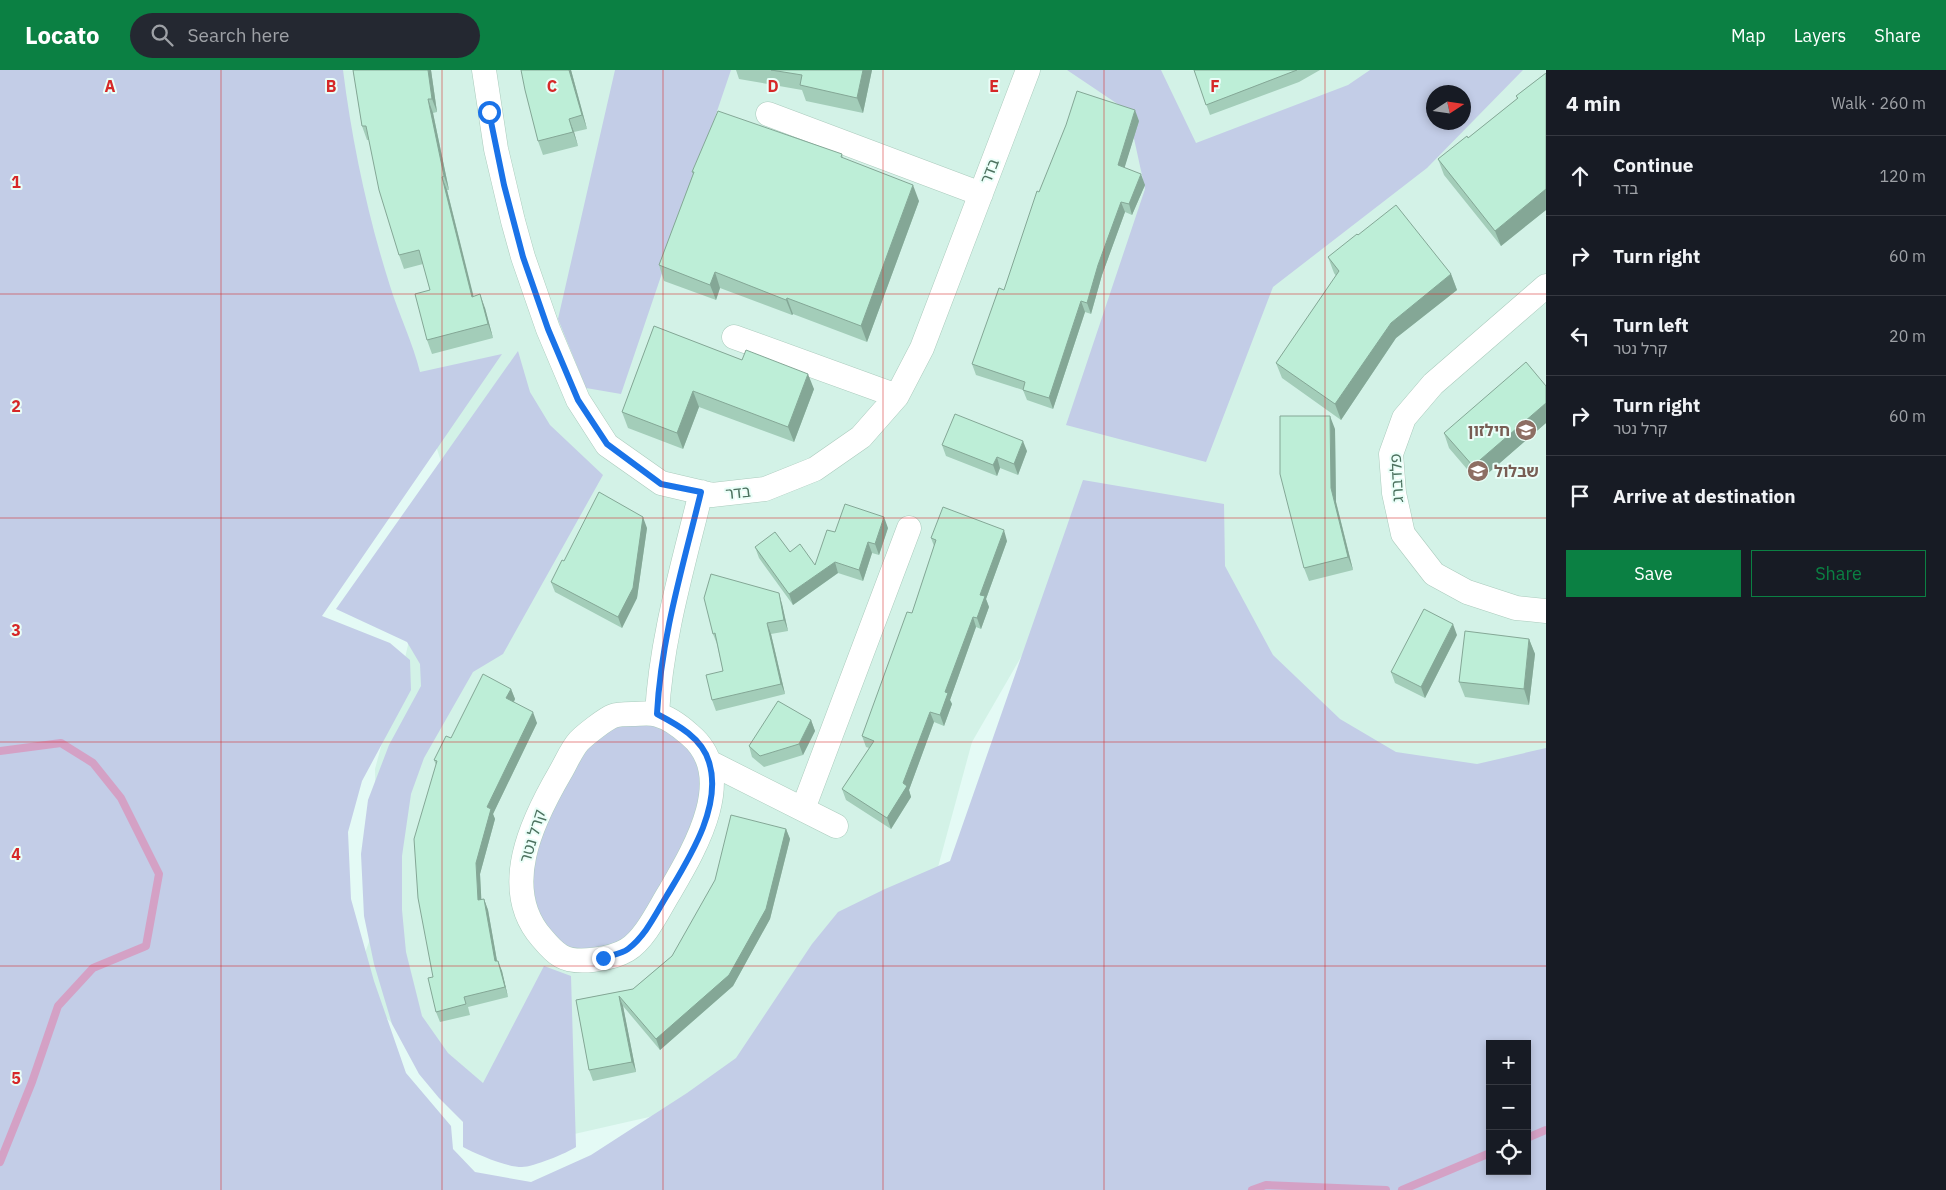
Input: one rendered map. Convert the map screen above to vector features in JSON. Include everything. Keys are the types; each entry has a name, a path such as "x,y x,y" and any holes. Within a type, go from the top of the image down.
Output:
{"street":[{"name":"בדר","path":"484,70 496,149 523,257 548,329 578,400 607,444 661,484 712,495 765,489 815,469 861,437 897,396 922,348 1028,70"},
{"path":"768,114 981,194"},
{"name":"פלדברג","path":"1546,286 1433,384 1404,418 1391,454 1394,493 1403,534 1434,574 1468,592 1516,608 1546,611"},
{"path":"734,336 897,396"},
{"path":"657,714 659,677 664,646 701,492"},
{"path":"804,809 909,528"},
{"name":"קרל נטר","path":"657,714 678,726 696,740 709,762 712,790 706,820 690,858 645,932 627,950 603,958 580,961 561,956 531,925 523,903 521,872 528,838 541,806 579,740 613,716 657,714"},
{"path":"709,762 836,826"}],"shaded area":[{"path":"0,70 343,70 356,152 368,206 390,286 414,350 420,372 502,354 322,616 390,643 410,660 411,690 362,781 348,832 351,899 374,981 406,1073 451,1126 453,1149 475,1172 531,1182 591,1155 687,1093 736,1058 812,944 838,912 950,861 1083,480 1224,504 1225,566 1273,655 1340,719 1396,752 1477,764 1546,748 1546,1190 0,1190"},
{"path":"336,70 1546,70 1546,781 1457,808 1069,574 972,742 925,915 715,1102 570,1135 464,1094 353,985 378,918 375,769 404,662 447,480 363,220"},
{"path":"615,70 731,70 621,394 586,388 558,319"},
{"path":"1067,70 1161,70 1196,143 1348,85 1370,70 1523,70 1471,123 1471,85 1426,85 1426,130 1464,130 1427,168 1273,287 1206,462 1066,425 1145,189 1128,111"},
{"path":"518,351 530,392 550,425 603,475 503,654 473,672 424,758 411,794 402,856 402,910 406,952 422,1016 448,1053 483,1083 544,966 571,976 576,1147 534,1165 522,1167 500,1163 463,1147 463,1122 419,1074 392,1024 374,964 364,916 361,854 368,800 389,745 421,686 420,664 407,642 336,609"},
{"path":"655,725 689,748 699,765 702,790 696,817 680,853 637,926 622,941 601,948 580,950 566,947 540,920 534,901 532,872 538,841 550,810 588,748 617,726"}],"building":[{"path":"353,70 428,70 432,99 428,99 444,176 442,177 472,297 480,294 488,324 427,340 415,294 430,290 419,250 399,255 379,190 366,126 362,126"},
{"path":"521,70 569,70 582,115 569,119 573,132 538,141"},
{"path":"771,70 863,70 857,98 800,85 802,75"},
{"path":"1194,70 1297,70 1206,105"},
{"path":"1546,73 1546,189 1495,231 1438,159 1467,136 1468,138 1518,98 1516,96"},
{"path":"1077,91 1135,110 1118,165 1141,174 1129,204 1121,202 1098,265 1087,303 1081,301 1049,398 1023,390 1025,382 972,364 999,288 1004,290 1037,191 1039,192 1066,125"},
{"path":"718,111 842,154 841,157 913,185 861,326 787,298 786,300 715,272 710,285 659,265 694,172 692,172"},
{"path":"1396,205 1451,274 1391,323 1335,404 1276,363 1339,271 1328,257"},
{"path":"654,326 742,360 746,350 808,374 788,427 693,391 677,433 622,412"},
{"path":"1526,362 1546,386 1546,403 1473,466 1444,433"},
{"path":"955,414 1023,441 1014,464 997,457 993,465 942,445"},
{"path":"1280,416 1330,416 1331,488 1348,557 1304,568 1280,474"},
{"path":"599,492 643,517 633,588 618,617 551,582 562,560 564,561"},
{"path":"845,504 884,517 875,544 868,542 859,570 835,562 789,594 755,547 775,532 790,552 800,544 815,565 827,530 835,532"},
{"path":"943,507 1004,530 980,595 985,596 977,618 973,617 945,692 948,693 940,715 930,712 903,783 907,786 887,818 842,789 874,741 862,736 907,612 912,613 936,540 931,538"},
{"path":"711,574 779,593 784,620 767,623 781,684 712,700 706,675 723,671 715,633 713,634 704,598"},
{"path":"1424,609 1453,624 1421,687 1391,672"},
{"path":"1465,631 1529,639 1524,689 1459,682"},
{"path":"483,674 511,689 506,698 533,712 487,807 491,809 476,863 478,900 484,899 495,961 498,961 505,987 464,997 466,1004 436,1012 428,978 433,977 418,898 414,839 437,761 434,760 446,736 451,738"},
{"path":"778,701 811,720 799,744 760,756 749,746"},
{"path":"731,815 786,829 766,909 729,975 656,1039 619,996 632,1062 589,1070 576,1000 633,989 672,956 715,880"}],"waterway":[{"path":"0,751 61,743 93,763 121,798 159,874 146,946 93,968 58,1006 32,1082 0,1162"},
{"path":"1531,1136 1546,1130"},
{"path":"1402,1190 1486,1155"},
{"path":"1252,1190 1266,1185 1386,1190"}],"place":[{"name":"חילזון","path":"1526,430"},
{"name":"שבלול","path":"1478,471"}],"route":[{"path":"489,112 504,185 523,257 548,329 578,400 607,444 661,484 701,492 664,646 659,677 657,714 678,726 696,740 709,762 712,790 706,820 690,858 645,932 627,950 603,958"}]}
